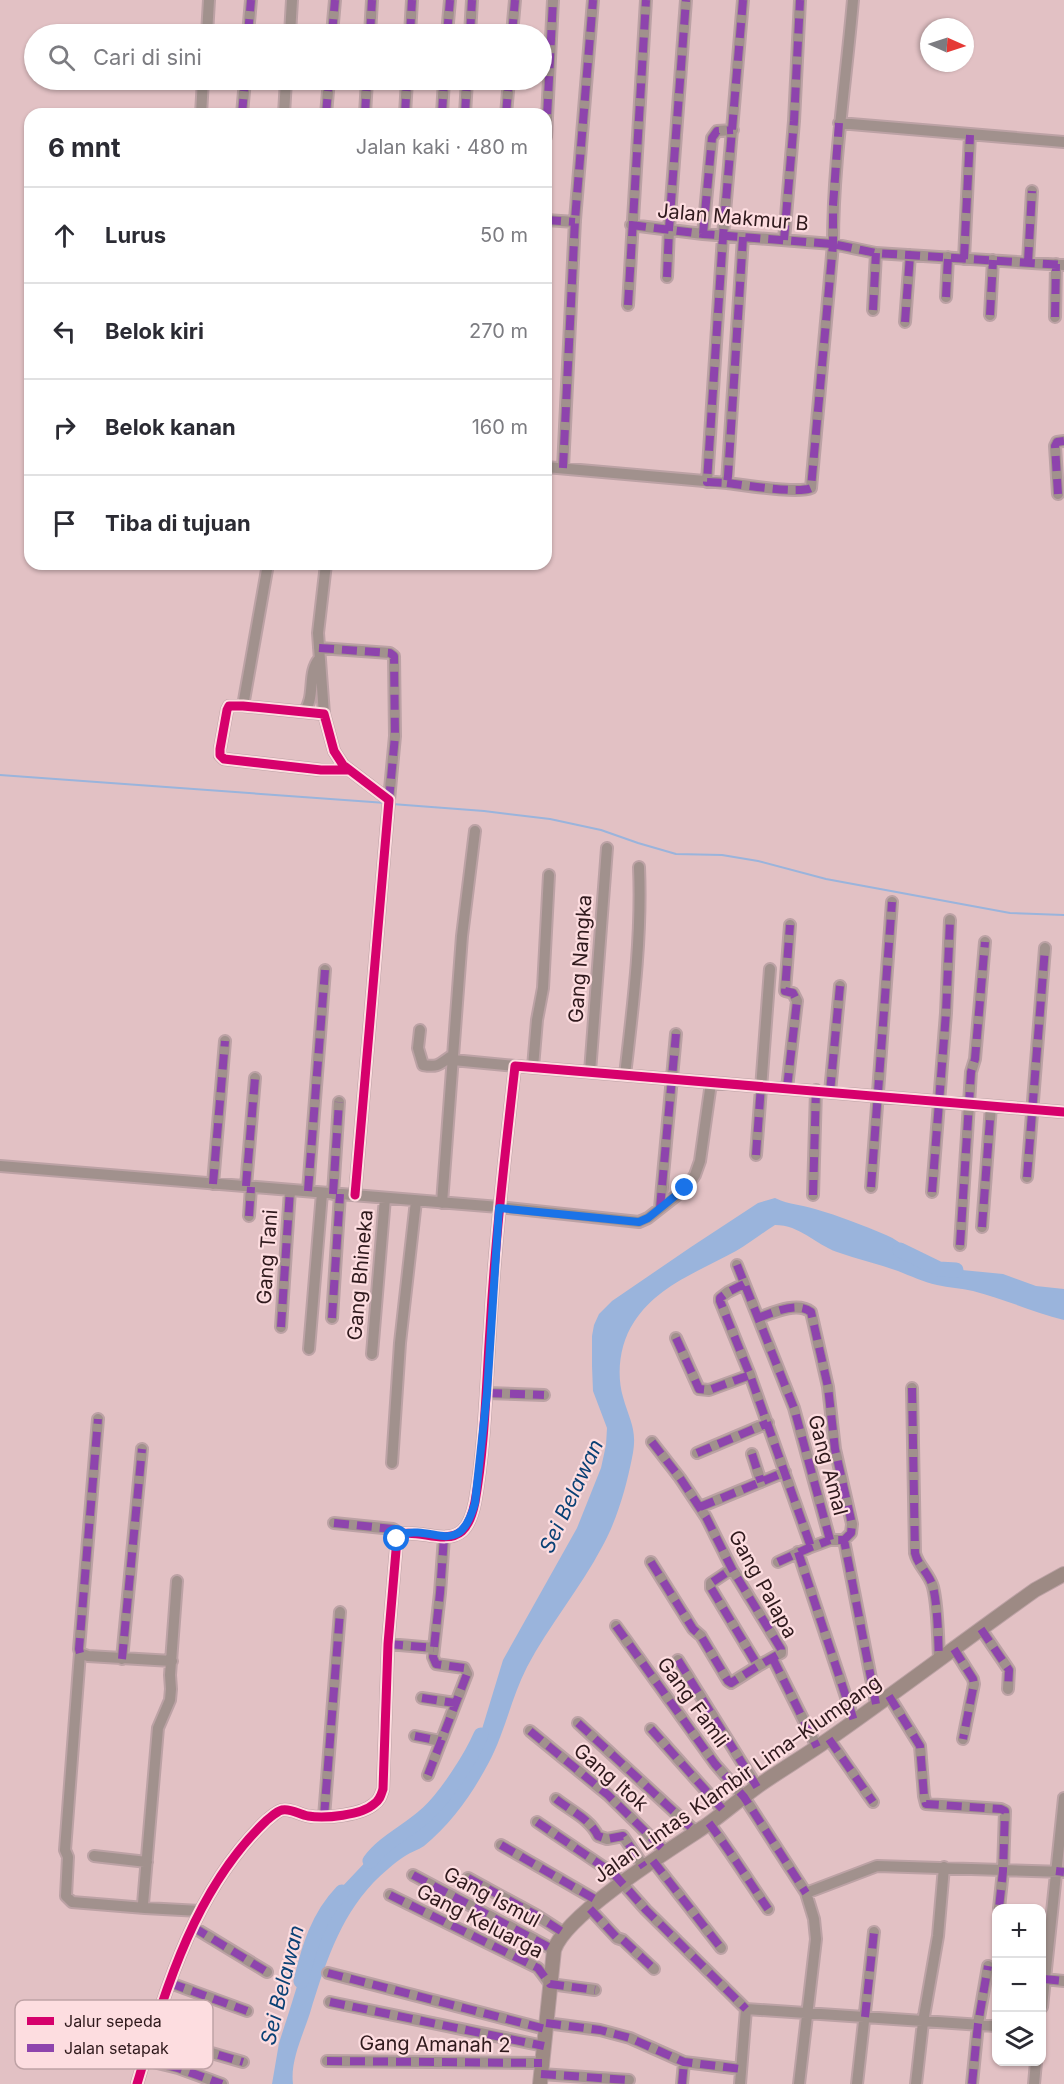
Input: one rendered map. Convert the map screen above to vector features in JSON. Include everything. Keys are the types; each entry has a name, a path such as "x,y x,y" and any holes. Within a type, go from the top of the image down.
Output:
{"main road":[{"name":"Jalan Lintas Klambir Lima–Klumpang","path":"541,2074 554,1950 564,1933 594,1905 710,1823 757,1786 829,1739 1047,1582 1064,1574"}],"street":[{"path":"208,24 209,0"},
{"path":"249,24 251,0"},
{"path":"291,24 292,0"},
{"path":"333,24 335,0"},
{"path":"371,24 372,0"},
{"path":"411,24 412,0"},
{"path":"448,24 450,0"},
{"path":"471,24 472,0"},
{"path":"513,24 515,0"},
{"path":"552,24 553,0"},
{"path":"563,468 575,222 593,0"},
{"path":"628,305 646,0"},
{"path":"667,277 686,0"},
{"path":"707,482 723,236 743,0"},
{"path":"783,240 794,121 800,0"},
{"path":"552,467 792,490 812,488 832,244 839,123 848,67 853,0"},
{"path":"201,108 202,90"},
{"path":"242,108 243,90"},
{"path":"284,108 285,90"},
{"path":"327,108 328,90"},
{"path":"365,108 366,90"},
{"path":"405,108 406,90"},
{"path":"442,108 443,90"},
{"path":"465,108 466,90"},
{"path":"507,108 508,90"},
{"path":"547,108 548,90"},
{"path":"839,123 1064,142"},
{"path":"704,234 712,138 717,131 733,130"},
{"path":"964,259 970,135"},
{"path":"1028,262 1032,191"},
{"path":"552,220 575,222"},
{"name":"Jalan Makmur B","path":"631,225 723,236 832,244 876,253 1060,265"},
{"path":"726,483 743,237"},
{"path":"873,310 876,253"},
{"path":"905,322 910,255"},
{"path":"946,297 948,258"},
{"path":"990,315 993,260"},
{"path":"1055,317 1060,265"},
{"path":"1058,494 1055,446 1057,442 1064,441"},
{"path":"243,706 267,570"},
{"path":"325,570 319,625 319,654 324,714 334,751 348,770 389,805"},
{"path":"319,654 390,653 394,656 395,729 355,1196"},
{"path":"304,712 308,705 314,667 319,654"},
{"path":"324,714 229,706 220,755 224,759 321,770 348,770"},
{"path":"442,1203 462,936 476,831"},
{"name":"Gang Nangka","path":"590,1072 607,848"},
{"path":"625,1075 641,909 639,867"},
{"path":"533,1067 537,1020 543,988 549,875"},
{"path":"871,1187 892,902"},
{"path":"932,1192 946,1013 950,920"},
{"path":"787,1088 797,1001 793,993 785,991 790,925"},
{"path":"960,1245 971,1069 976,1052 985,942"},
{"path":"1027,1177 1045,948"},
{"path":"756,1155 770,969"},
{"path":"308,1191 325,970"},
{"path":"830,1092 840,986"},
{"path":"420,1030 418,1048 423,1065 437,1066 453,1058 515,1066 1064,1112"},
{"path":"660,1208 676,1034"},
{"path":"213,1184 225,1041"},
{"path":"400,1534 407,1532 444,1537 456,1535 463,1530 475,1503 487,1393 499,1208 515,1066"},
{"path":"249,1216 255,1078"},
{"path":"0,1166 308,1191 639,1222 648,1218 685,1188 695,1175 700,1161 711,1083"},
{"path":"813,1195 816,1090"},
{"path":"332,1318 339,1102"},
{"path":"982,1227 992,1106"},
{"name":"Gang Tani","path":"281,1326 290,1190"},
{"path":"309,1349 322,1193"},
{"name":"Gang Bhineka","path":"372,1354 384,1198"},
{"path":"392,1462 400,1343 416,1201"},
{"name":"Gang Amal","path":"737,1265 794,1408 830,1540 844,1540 876,1704"},
{"path":"744,1284 723,1294 720,1299 768,1423 811,1546"},
{"path":"758,1318 781,1310 804,1308 811,1312 828,1387 835,1449 852,1524 851,1533 844,1540"},
{"path":"676,1338 699,1389 703,1391 750,1375"},
{"path":"912,1388 915,1553 918,1564 925,1571 933,1586 939,1659"},
{"path":"487,1393 544,1395"},
{"path":"98,1419 65,1850 68,1857 66,1896 72,1902 201,1911"},
{"path":"697,1453 768,1423"},
{"name":"Gang Palapa","path":"652,1442 700,1507 732,1569 781,1649 781,1653 772,1659 817,1747"},
{"path":"122,1659 142,1449"},
{"path":"752,1454 761,1482"},
{"path":"700,1507 784,1472"},
{"path":"334,1523 393,1529 400,1534"},
{"path":"164,2000 193,1927 223,1872 244,1845 276,1813 282,1810 294,1811 305,1816 324,1817 363,1810 373,1806 380,1799 383,1789 388,1644 395,1546 400,1534"},
{"path":"428,1775 465,1680 466,1670 436,1664 433,1657 444,1537"},
{"path":"778,1562 811,1546 830,1540"},
{"path":"798,1552 854,1721"},
{"path":"651,1562 728,1681 734,1682 772,1659"},
{"path":"732,1569 711,1582 711,1588 758,1666"},
{"path":"145,1908 143,1904 158,1728 170,1700 177,1581"},
{"path":"324,1817 340,1612"},
{"name":"Gang Famli","path":"616,1626 715,1764 744,1797 806,1893 814,1919 816,1939 799,2084"},
{"path":"981,1629 1009,1671 1008,1689"},
{"path":"388,1644 434,1648"},
{"path":"954,1649 974,1684 963,1739"},
{"path":"80,1653 88,1656 122,1659 172,1661"},
{"path":"678,1660 757,1786"},
{"path":"889,1696 918,1740 926,1804 1005,1811 999,1904"},
{"path":"422,1698 455,1703"},
{"path":"578,1723 696,1832"},
{"path":"651,1729 724,1811"},
{"name":"Gang Itok","path":"530,1731 609,1795 666,1852"},
{"path":"415,1736 441,1741"},
{"path":"829,1739 873,1802"},
{"path":"1046,1966 1060,1872 1064,1798"},
{"path":"556,1799 592,1824 598,1836 607,1839 622,1836 721,1948"},
{"path":"537,1822 614,1874 646,1910 746,2008 992,2026"},
{"path":"710,1823 768,1909"},
{"path":"501,1845 594,1905 617,1938 623,1940 654,1969"},
{"path":"94,1856 147,1862"},
{"path":"806,1893 877,1866 1060,1872"},
{"path":"916,2084 923,2022 938,1936 944,1867"},
{"name":"Gang Ismul","path":"413,1875 554,1950"},
{"path":"468,1878 564,1933"},
{"name":"Gang Keluarga","path":"390,1895 538,1968 550,1984"},
{"path":"193,1927 267,1972"},
{"path":"857,2084 874,1932"},
{"path":"972,2084 978,2024 988,1966"},
{"path":"328,1973 546,2026 600,2030 630,2038 684,2062 741,2068"},
{"path":"1046,1979 1064,1981"},
{"path":"170,1983 247,2011"},
{"path":"550,1984 595,1990"},
{"path":"330,2002 544,2046"},
{"path":"740,2084 746,2008"},
{"path":"213,2054 243,2062"},
{"name":"Gang Amanah 2","path":"327,2061 629,2080"},
{"path":"682,2084 684,2062"},
{"path":"1034,2084 1036,2066"},
{"path":"137,2084 142,2069"},
{"path":"181,2069 222,2084"}],"water":[{"name":"Sei Belawan","path":"775,1198 810,1207 886,1235 931,1267 1003,1274 1036,1286 1064,1289 1064,1320 973,1291 927,1282 829,1249 800,1231 775,1225 736,1251 680,1280 655,1298 629,1330 621,1358 621,1388 632,1426 634,1448 624,1492 607,1537 584,1578 527,1667 494,1752 468,1797 434,1837 424,1846 397,1862 377,1879 351,1912 334,1944 321,1978 295,2057 293,2084 272,2084 279,2043 302,1970 327,1910 339,1890 373,1854 414,1827 459,1781 482,1729 503,1660 577,1528 601,1468 606,1445 607,1428 593,1391 592,1336 599,1314 612,1301 691,1247 758,1203"}],"waterway":[{"path":"0,775 386,803"},
{"path":"392,804 550,819 601,830 676,854 722,855 758,861 826,879 1010,913 1064,915"},
{"name":"Sei Belawan","path":"900,1250 939,1269 956,1270"},
{"name":"Sei Belawan","path":"370,1861 383,1848 420,1820 442,1798 471,1755 481,1735"},
{"name":"Sei Belawan","path":"301,1981 311,1945 321,1922 342,1892"}],"marked path":[{"path":"249,24 251,0"},
{"path":"333,24 335,0"},
{"path":"371,24 372,0"},
{"path":"411,24 412,0"},
{"path":"448,24 450,0"},
{"path":"471,24 472,0"},
{"path":"513,24 515,0"},
{"path":"552,24 553,0"},
{"path":"563,468 575,220 593,0"},
{"path":"628,305 646,0"},
{"path":"667,277 686,0"},
{"path":"743,0 723,236 707,482 727,483 743,237"},
{"path":"784,240 794,121 800,0"},
{"path":"243,108 244,90"},
{"path":"327,108 328,90"},
{"path":"365,108 366,90"},
{"path":"405,108 406,90"},
{"path":"442,108 443,90"},
{"path":"465,108 466,90"},
{"path":"507,108 508,90"},
{"path":"547,108 548,90"},
{"path":"727,483 784,490 811,488 833,244 833,206 839,123"},
{"path":"703,234 712,138 717,131 733,130"},
{"path":"964,259 970,135"},
{"path":"1028,262 1032,191"},
{"path":"552,220 575,222"},
{"path":"631,225 703,234 833,244 876,253 1064,265"},
{"path":"873,310 876,253"},
{"path":"905,322 910,255"},
{"path":"946,297 948,257"},
{"path":"990,315 993,260"},
{"path":"1055,317 1056,264"},
{"path":"1058,494 1055,446 1057,442 1064,441"},
{"path":"319,648 390,653 394,656 395,736 389,800"},
{"path":"871,1187 892,902"},
{"path":"932,1192 946,1013 950,920"},
{"path":"787,1088 797,1001 793,993 785,991 790,925"},
{"path":"960,1245 971,1072 975,1059 985,942"},
{"path":"1027,1177 1045,948"},
{"path":"308,1191 325,970"},
{"path":"830,1092 840,986"},
{"path":"660,1208 676,1034"},
{"path":"213,1184 225,1041"},
{"path":"246,1186 255,1078"},
{"path":"756,1155 761,1085"},
{"path":"813,1195 816,1090"},
{"path":"333,1194 339,1102"},
{"path":"982,1227 991,1106"},
{"path":"249,1216 251,1187"},
{"path":"281,1327 290,1190"},
{"path":"332,1318 340,1194"},
{"path":"737,1265 794,1408 830,1540 844,1540 876,1704"},
{"path":"744,1284 728,1292 720,1298 720,1301 750,1375 811,1547"},
{"path":"758,1318 792,1308 811,1312 828,1387 835,1449 852,1524 851,1533 844,1540"},
{"path":"676,1338 699,1389 709,1390 750,1375"},
{"path":"912,1388 915,1553 929,1578 935,1595 939,1659"},
{"path":"487,1393 544,1395"},
{"path":"80,1653 98,1419"},
{"path":"697,1453 768,1423"},
{"path":"652,1442 706,1517 732,1569 781,1649 781,1653 758,1666"},
{"path":"122,1659 142,1449"},
{"path":"752,1454 761,1482"},
{"path":"700,1507 785,1472"},
{"path":"334,1523 393,1529 400,1534"},
{"path":"428,1775 467,1674 464,1668 436,1664 433,1657 444,1537"},
{"path":"778,1562 830,1540"},
{"path":"798,1552 854,1721"},
{"path":"651,1562 693,1629 701,1636 731,1683 758,1666 711,1588 711,1583 732,1569"},
{"path":"324,1817 340,1612"},
{"path":"616,1626 715,1764 744,1797 806,1893"},
{"path":"981,1629 1009,1670 1008,1689"},
{"path":"388,1644 434,1648"},
{"path":"954,1649 974,1684 963,1739"},
{"path":"773,1659 817,1747"},
{"path":"678,1660 757,1787"},
{"path":"889,1696 920,1746 926,1804 1005,1811 999,1904"},
{"path":"422,1698 455,1703"},
{"path":"578,1723 696,1832"},
{"path":"651,1729 724,1811"},
{"path":"530,1731 608,1795 666,1852"},
{"path":"415,1736 441,1741"},
{"path":"829,1739 873,1802"},
{"path":"556,1799 585,1820 598,1836 607,1839 623,1836 644,1867"},
{"path":"537,1822 614,1874 646,1910 746,2009"},
{"path":"709,1823 768,1909"},
{"path":"501,1845 598,1901"},
{"path":"653,1861 721,1948"},
{"path":"1056,1871 1064,1872"},
{"path":"413,1875 554,1950"},
{"path":"468,1878 564,1933"},
{"path":"390,1895 538,1968 550,1984 595,1990"},
{"path":"590,1909 617,1938 623,1940 654,1969"},
{"path":"193,1927 267,1972"},
{"path":"865,2017 874,1932"},
{"path":"972,2084 978,2024 988,1966"},
{"path":"328,1973 545,2029"},
{"path":"1046,1979 1064,1981"},
{"path":"170,1983 247,2011"},
{"path":"330,2002 544,2046"},
{"path":"546,2023 600,2030 630,2038 684,2062 741,2069"},
{"path":"213,2053 243,2062"},
{"path":"327,2061 542,2063"},
{"path":"682,2084 684,2062"},
{"path":"181,2069 222,2084"},
{"path":"541,2074 629,2080"}],"cycle path":[{"path":"348,770 321,770 224,759 220,755 220,749 229,706 324,714 334,751 343,765 389,800 355,1195"},
{"path":"163,2000 185,1943 201,1909 220,1877 242,1847 267,1820 285,1810 315,1817 343,1815 368,1808 381,1795 388,1644 397,1539 400,1534 407,1533 440,1537 456,1535 467,1525 475,1502 483,1438 497,1230 515,1066 1064,1112"},
{"path":"137,2084 142,2069"}],"route":[{"path":"397,1539 400,1534 407,1532 444,1537 456,1535 463,1530 471,1516 475,1503 487,1393 499,1208 588,1215 639,1222 648,1218 685,1188"}]}
